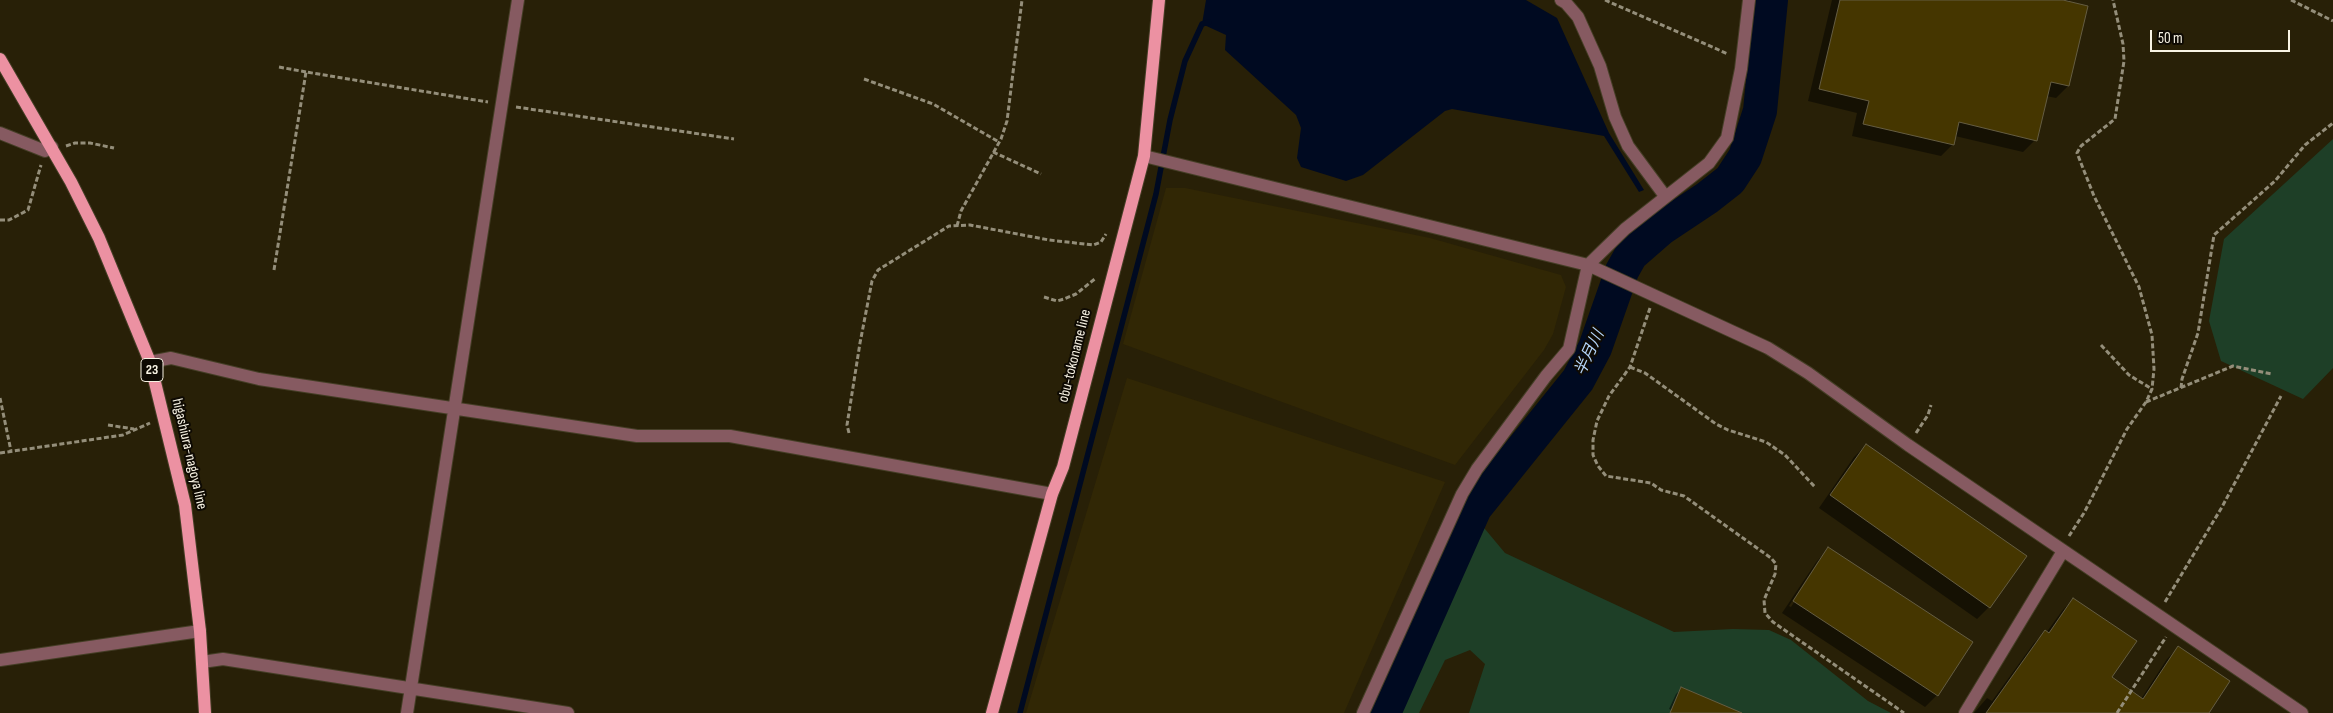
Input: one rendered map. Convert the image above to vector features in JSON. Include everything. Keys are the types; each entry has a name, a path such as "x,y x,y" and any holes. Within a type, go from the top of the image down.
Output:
{"main road":[{"name":"obu-tokoname line","path":"992,713 1052,494 1063,467 1144,156 1159,0"},
{"name":"higashiura-nagoya line","path":"0,59 99,238 150,362 185,505 200,631 205,713"}],"street":[{"path":"407,713 518,0"},
{"path":"1561,0 1578,17 1600,66 1614,117 1628,146 1665,196"},
{"path":"1363,713 1462,494 1546,376 1570,349 1588,265 1625,229 1709,163 1727,138 1742,58 1749,0"},
{"path":"0,133 50,150"},
{"path":"1144,156 1588,265 1768,348 1808,373 1908,445 2302,713"},
{"path":"150,362 171,358 259,380 636,436 730,436 1052,494"},
{"path":"1964,713 2061,550"},
{"path":"0,660 200,631"},
{"path":"202,662 223,659 568,713"}],"path":[{"path":"957,226 962,211 999,142 1007,121 1022,0"},
{"path":"1605,0 1702,44 1742,58"},
{"path":"2061,550 2084,513 2127,429 2146,402 2152,389 2154,369 2148,315 2139,287 2087,180 2077,153 2081,146 2115,119 2124,61 2123,44 2113,0"},
{"path":"2291,0 2333,21"},
{"path":"280,67 502,104 734,139"},
{"path":"274,270 306,72"},
{"path":"864,79 933,104 999,142"},
{"path":"2181,388 2182,379 2198,333 2214,235 2275,181 2305,145 2333,123"},
{"path":"0,220 8,220 28,210 50,150 75,143 90,143 114,148"},
{"path":"994,152 1041,174"},
{"path":"849,433 847,425 872,280 878,270 887,263 949,226 970,226 1049,240 1094,245 1101,242 1115,222 1120,220 1126,221"},
{"path":"1044,297 1056,301 1064,299 1076,294 1104,272 1113,274"},
{"path":"1654,295 1630,367 1609,396 1597,421 1593,440 1593,455 1598,466 1606,476 1651,483 1661,490 1684,496 1771,558 1776,564 1776,574 1764,600 1765,613 1773,622 1904,713"},
{"path":"2101,346 2129,375 2152,389"},
{"path":"2146,402 2233,366 2272,374"},
{"path":"1630,367 1646,373 1716,424 1728,430 1766,442 1785,455 1815,487"},
{"path":"2157,615 2222,507 2281,396"},
{"path":"0,398 11,451"},
{"path":"1908,445 1928,415 1931,405"},
{"path":"0,453 123,435 145,424 164,420"},
{"path":"108,425 135,429"},
{"path":"2117,713 2174,626"}],"shaded area":[{"path":"1166,188 1185,188 1430,238 1561,275 1566,287 1553,334 1544,350 1455,465 1123,344"},
{"path":"1127,378 1445,482 1344,713 1026,713"}],"green space":[{"path":"2333,139 2333,368 2303,399 2221,361 2209,321 2224,239"},
{"path":"1475,517 1505,553 1674,632 1733,629 1769,630 1791,640 1868,701 1891,713 1469,713 1485,664 1470,650 1445,660 1419,713 1391,713"}],"water":[{"path":"1206,0 1526,0 1557,18 1609,133 1644,190 1639,192 1604,136 1452,109 1445,111 1363,175 1346,181 1301,167 1297,158 1301,128 1296,115 1225,50 1226,35 1202,24"}],"building":[{"path":"1840,0 2063,0 2088,6 2069,86 2051,82 2037,141 1959,122 1954,145 1863,124 1869,101 1819,89"},
{"path":"1866,444 2027,556 1990,608 1830,495"},
{"path":"1828,547 1973,642 1938,696 1793,601"},
{"path":"2073,598 2137,641 2112,677 2143,699 2178,646 2230,681 2209,713 1986,713 2045,630 2049,633"},
{"path":"1681,687 1742,713 1670,713"}],"waterway":[{"name":"半月川","path":"1384,713 1475,508 1578,380 1595,348 1622,271 1631,255 1662,228 1730,180 1745,157 1760,111 1771,0"},
{"path":"1020,713 1156,194 1170,120 1185,61 1202,24 1209,22"}]}
